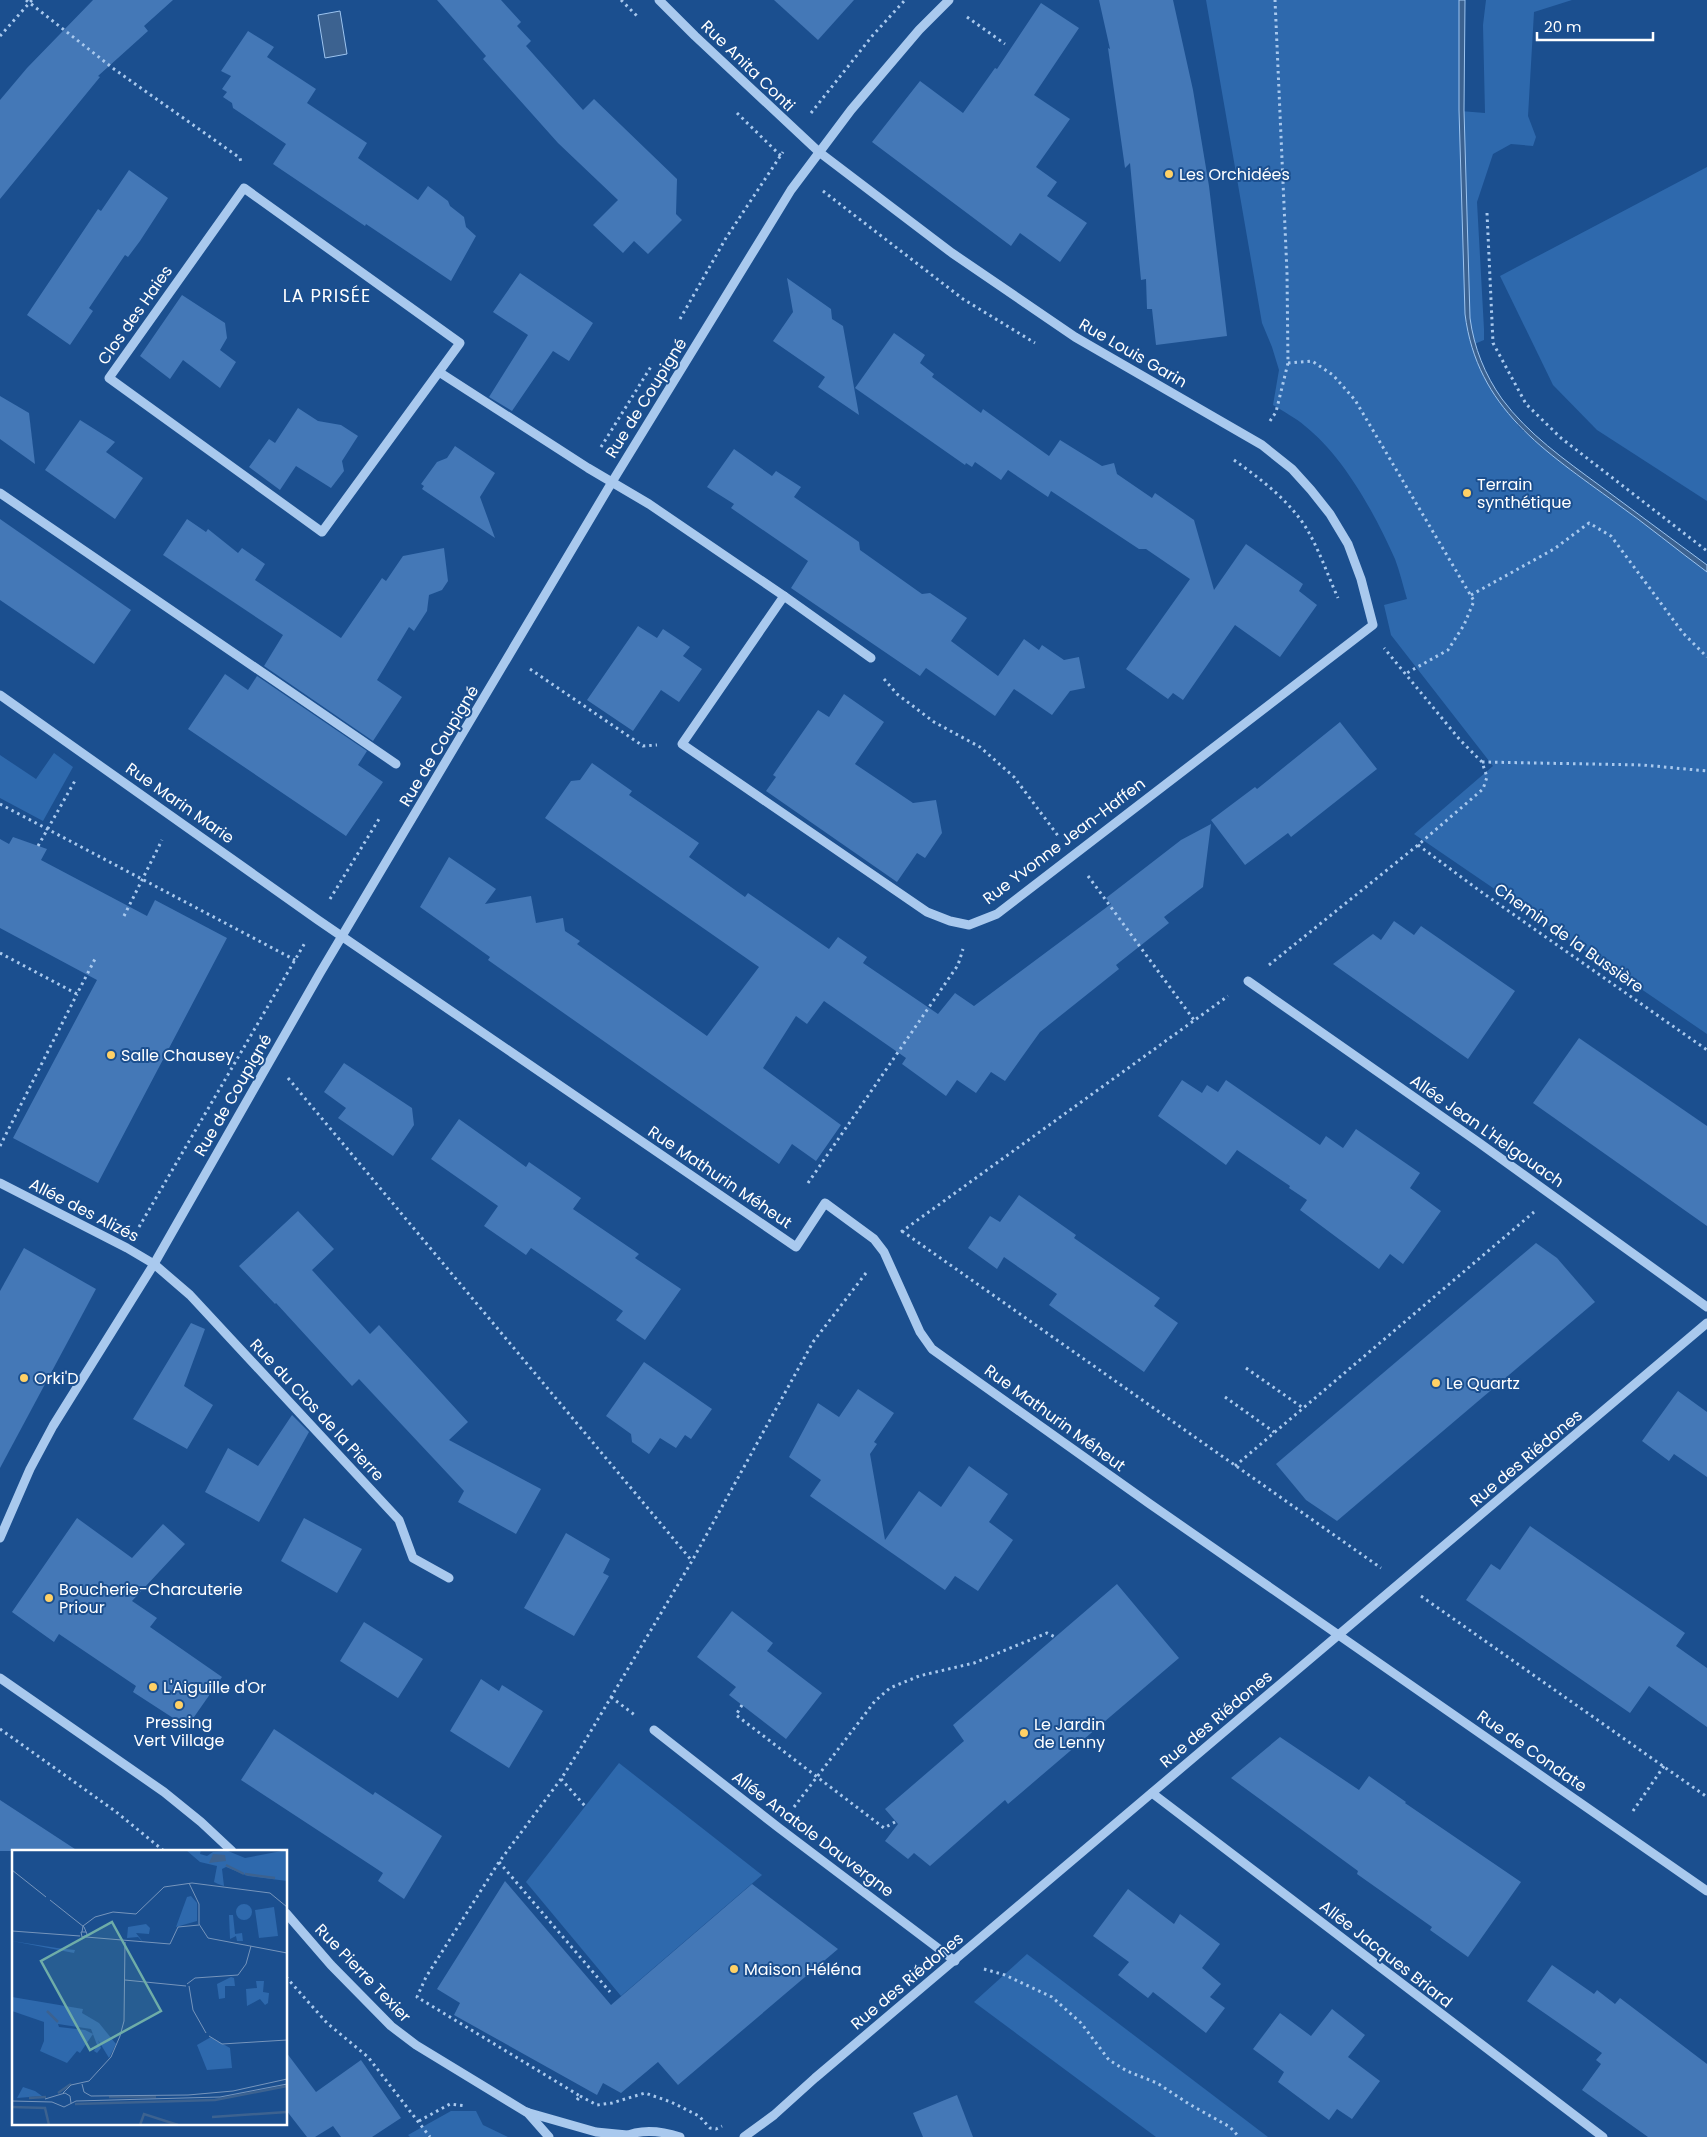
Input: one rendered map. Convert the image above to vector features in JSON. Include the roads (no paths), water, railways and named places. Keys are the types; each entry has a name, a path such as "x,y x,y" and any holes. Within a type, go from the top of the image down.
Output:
{"street":[{"name":"Rue Anita Conti","path":"659,0 819,152"},
{"name":"Rue de Coupigné","path":"0,1538 30,1469 53,1426 154,1264 320,973 612,482 802,175 851,110 919,30 948,1"},
{"name":"Rue Louis Garin","path":"819,152 952,253 1062,328 1256,442 1292,470 1330,514 1348,544 1361,580 1373,625"},
{"name":"Clos des Haies","path":"244,188 460,343 439,372 322,532 109,378 244,188"},
{"path":"439,372 649,504 871,658"},
{"path":"0,493 396,764"},
{"name":"Rue Yvonne Jean-Haffen","path":"784,596 682,744 928,912 950,921 969,925 996,914 1373,625"},
{"name":"Rue Marin Marie","path":"0,695 342,936"},
{"name":"Rue Mathurin Méheut","path":"342,936 796,1247 825,1203 874,1239 884,1252 920,1332 932,1349 1150,1504 1340,1635"},
{"name":"Allée Jean L'Helgouach","path":"1248,982 1707,1307"},
{"name":"Allée des Alizés","path":"0,1183 127,1248 154,1264"},
{"name":"Rue du Clos de la Pierre","path":"154,1264 190,1295 399,1520 413,1558 449,1578"},
{"name":"Rue des Riédones","path":"744,2137 774,2115 815,2078 1707,1323"},
{"name":"Rue de Condate","path":"1340,1635 1707,1891"},
{"path":"0,1678 164,1792 231,1850"},
{"name":"Allée Anatole Dauvergne","path":"654,1730 779,1828 955,1960"},
{"name":"Allée Jacques Briard","path":"1152,1793 1603,2137"},
{"name":"Rue Pierre Texier","path":"288,1915 331,1965 390,2026 416,2045 526,2112 596,2132 625,2136 644,2131 662,2132 680,2137"},
{"name":"Rue Pierre Texier","path":"526,2112 549,2137"}],"place":[{"name":"Les Orchidées","path":"1169,174"},
{"name":"Terrain synthétique","path":"1467,493"},
{"name":"Salle Chausey","path":"111,1055"},
{"name":"Orki'D","path":"24,1378"},
{"name":"Le Quartz","path":"1436,1383"},
{"name":"Boucherie-Charcuterie Priour","path":"49,1598"},
{"name":"L'Aiguille d'Or","path":"153,1687"},
{"name":"Pressing Vert Village","path":"179,1705"},
{"name":"Le Jardin de Lenny","path":"1024,1733"},
{"name":"Maison Héléna","path":"734,1969"}],"district":[{"name":"LA PRISÉE","path":"327,295"}]}
